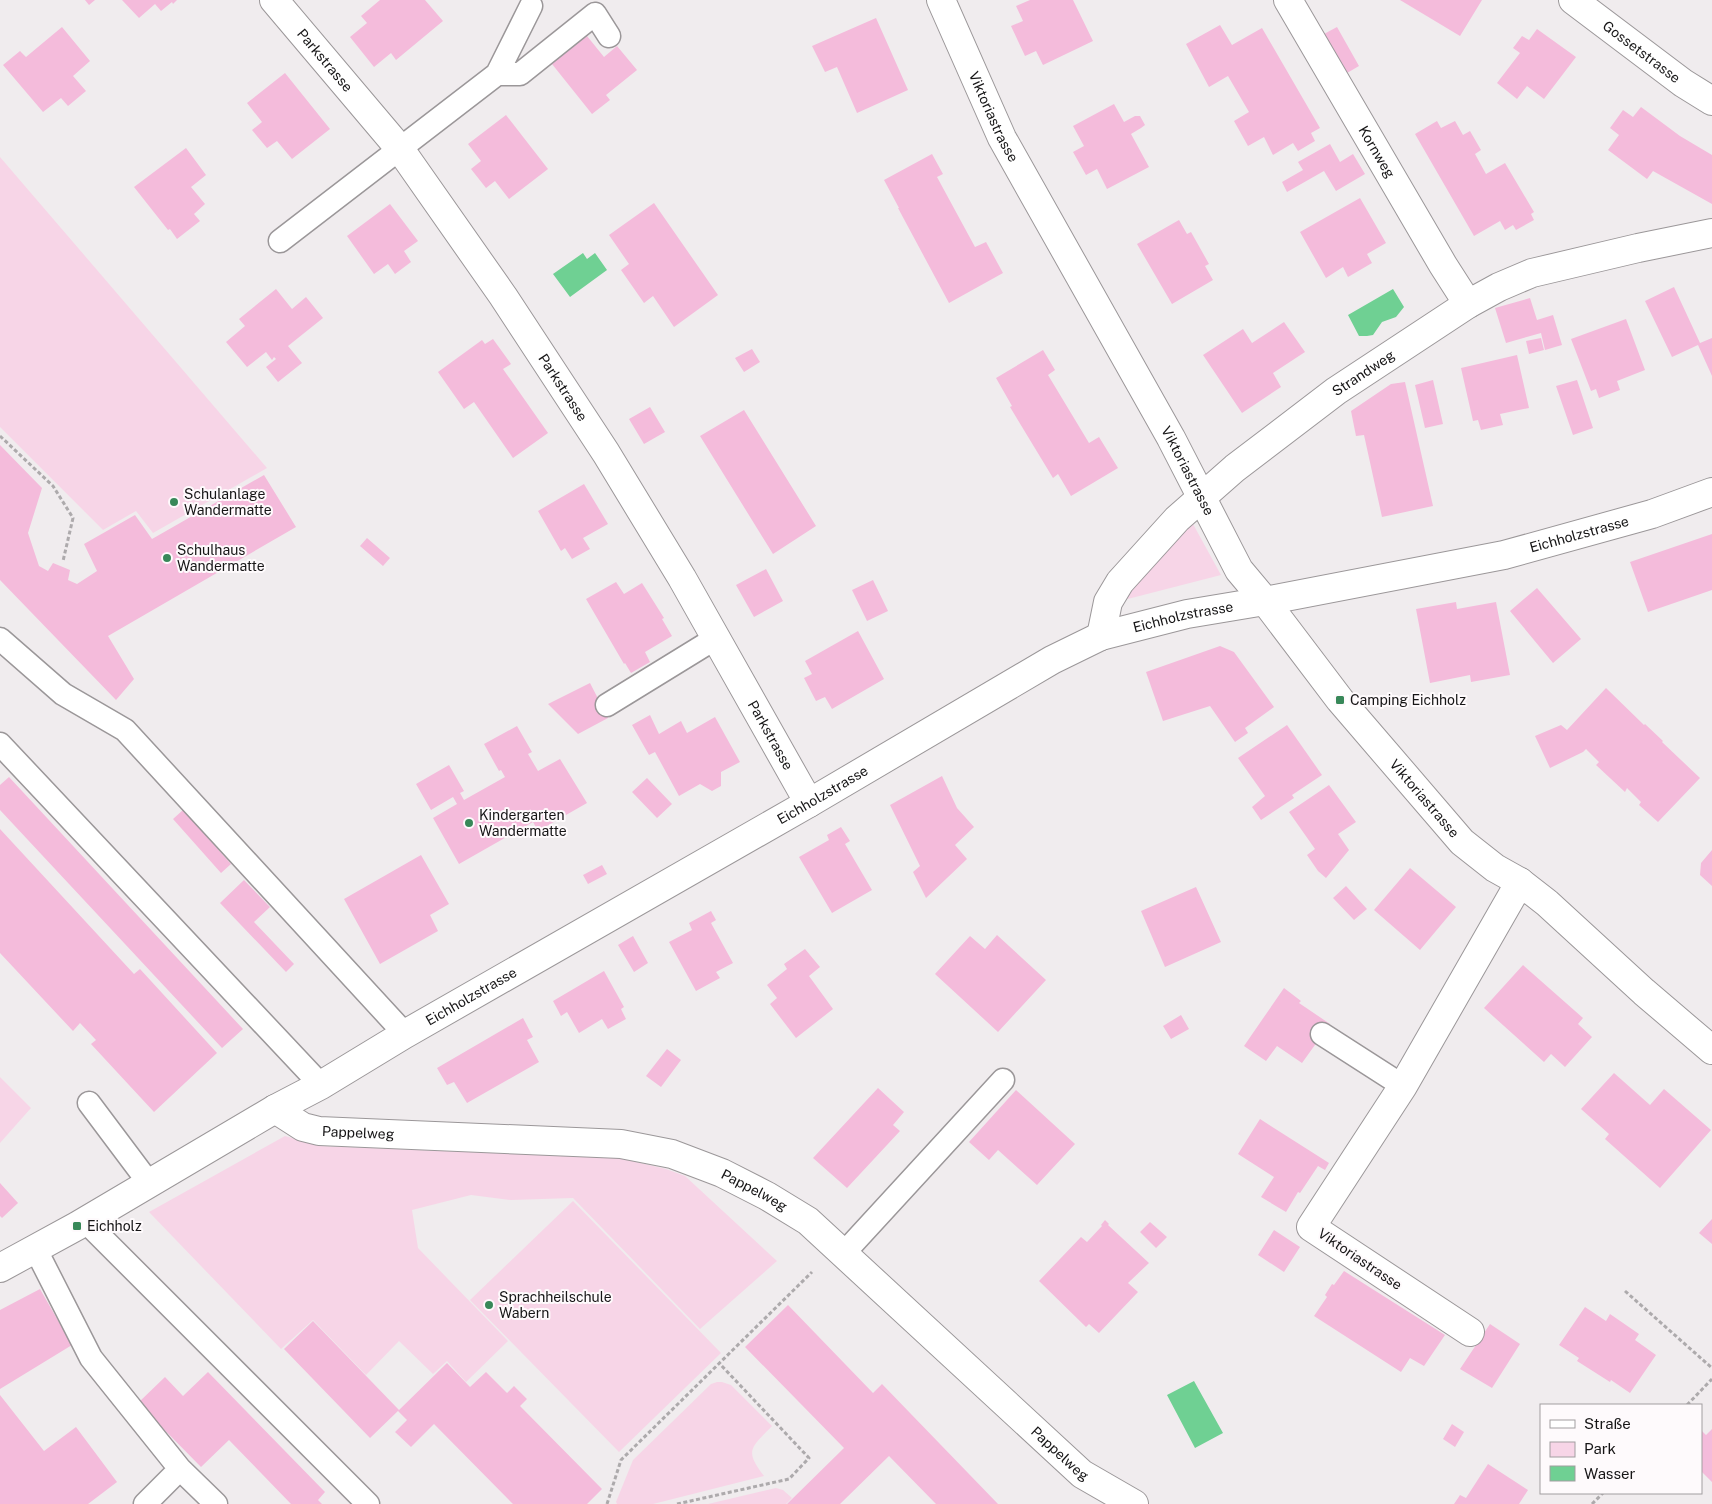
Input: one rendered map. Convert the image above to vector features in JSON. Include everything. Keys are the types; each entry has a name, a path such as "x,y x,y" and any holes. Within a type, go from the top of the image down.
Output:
{"street":[{"name":"Parkstrasse","path":"274,0 400,149 503,296 606,453 682,578 809,803"},
{"name":"Viktoriastrasse","path":"941,0 1002,138 1203,497 1239,570 1265,601 1340,700 1462,842 1495,868 1520,882 1546,903 1644,992 1712,1050"},
{"name":"Kornweg","path":"1288,0 1438,257 1468,304"},
{"name":"Gossetstrasse","path":"1573,0 1684,83 1712,101"},
{"name":"Strandweg","path":"1101,636 1108,602 1120,582 1177,519 1235,468 1336,391 1468,304 1499,287 1532,273 1712,233"},
{"name":"Eichholzstrasse","path":"0,1268 85,1221 275,1109 321,1085 405,1034 809,803 1052,660 1101,636 1188,614 1504,555 1652,514 1712,492"},
{"name":"Viktoriastrasse","path":"1470,1332 1311,1227 1403,1086 1520,882"},
{"name":"Pappelweg","path":"275,1109 303,1127 318,1132 621,1144 672,1154 722,1173 767,1196 808,1221 1082,1474 1134,1504"}],"lane":[{"path":"280,241 497,74 531,6"},
{"path":"497,74 520,74 595,14 609,36"},
{"path":"607,705 716,638"},
{"path":"0,639 63,694 125,730 405,1034"},
{"path":"0,744 321,1085"},
{"path":"1322,1034 1403,1086"},
{"path":"841,1250 1003,1080"},
{"path":"89,1103 149,1183"},
{"path":"85,1221 368,1504"},
{"path":"35,1248 91,1358 180,1469 216,1504"},
{"path":"145,1504 180,1469"}],"path":[{"path":"0,436 53,486 73,518 63,560"},
{"path":"608,1504 621,1460 719,1363 841,1250"},
{"path":"1625,1291 1712,1368"},
{"path":"677,1504 789,1479 809,1458 719,1363"},
{"path":"1688,1404 1712,1379"},
{"path":"1592,1504 1602,1494"}],"green space":[{"path":"0,157 267,468 153,533 136,511 103,530 0,427"},
{"path":"1193,524 1221,575 1116,602 1129,581"},
{"path":"0,1077 31,1108 0,1143"},
{"path":"285,1136 320,1146 619,1158 666,1169 685,1176 777,1261 700,1329 573,1198 511,1200 471,1195 412,1210 418,1248 508,1341 466,1382 447,1361 433,1374 399,1341 366,1375 313,1320 281,1349 149,1212"},
{"path":"573,1201 721,1353 619,1452 470,1300"},
{"path":"717,1382 731,1385 772,1426 759,1439 752,1455 764,1476 653,1504 617,1504 616,1502 633,1460 711,1384"},
{"path":"776,1488 783,1490 792,1498 786,1504 708,1504"}],"water":[{"path":"583,253 587,259 595,253 607,270 570,297 553,274"},
{"path":"1393,289 1404,307 1396,317 1382,322 1373,335 1359,336 1348,315"},
{"path":"1194,1381 1223,1433 1195,1448 1167,1395"}],"building":[{"path":"85,0 95,0 89,5"},
{"path":"122,0 177,0 161,11 155,4 139,18"},
{"path":"380,0 425,0 443,21 396,60 391,53 374,67 350,37 367,23 361,16"},
{"path":"1030,0 1073,0 1093,41 1043,65 1036,51 1025,56 1011,26 1023,21 1016,6"},
{"path":"1400,0 1482,0 1460,36"},
{"path":"876,18 908,90 857,113 837,67 825,72 812,46"},
{"path":"1220,25 1232,45 1262,28 1320,128 1311,133 1315,141 1298,151 1293,143 1273,155 1264,137 1248,146 1234,121 1249,112 1228,76 1209,87 1186,44"},
{"path":"62,27 90,61 73,76 86,91 68,106 61,98 43,112 3,65 20,51 26,57"},
{"path":"1337,27 1359,66 1347,73 1324,34"},
{"path":"1537,29 1576,57 1544,99 1527,86 1517,99 1497,83 1520,53 1513,48 1522,36 1529,40"},
{"path":"587,36 604,57 617,46 637,70 606,95 610,100 592,114 552,64"},
{"path":"285,73 330,129 292,159 277,141 267,148 252,130 262,122 247,103"},
{"path":"1114,104 1124,122 1135,116 1140,116 1145,125 1131,134 1149,167 1107,189 1097,169 1086,175 1073,152 1084,146 1073,126"},
{"path":"1641,107 1680,136 1712,155 1712,204 1653,171 1647,179 1608,150 1619,135 1610,128 1623,110 1633,117"},
{"path":"506,115 548,169 509,199 495,181 486,188 471,169 481,161 468,144"},
{"path":"1437,121 1441,128 1455,121 1463,135 1470,131 1481,150 1475,154 1486,174 1505,163 1534,212 1531,214 1534,220 1516,230 1513,225 1505,230 1500,221 1474,236 1415,134"},
{"path":"1330,144 1340,162 1353,154 1365,174 1336,191 1324,171 1338,163 1287,192 1282,182 1303,170 1298,162"},
{"path":"186,148 206,175 191,187 205,204 194,214 200,221 177,239 134,187"},
{"path":"932,154 943,174 937,177 975,247 986,242 1003,273 949,303 884,180"},
{"path":"1360,198 1386,243 1367,254 1372,263 1348,277 1343,267 1326,278 1300,232"},
{"path":"654,203 718,295 674,327 653,296 644,303 621,270 629,264 609,235"},
{"path":"390,204 418,241 404,251 411,262 395,274 388,264 374,274 347,236"},
{"path":"1179,220 1187,234 1191,232 1209,264 1205,266 1213,280 1172,304 1137,244"},
{"path":"1674,287 1700,343 1712,338 1712,376 1698,345 1672,357 1645,301"},
{"path":"276,289 292,309 306,297 323,318 288,346 302,363 278,382 266,367 276,359 274,357 272,360 266,352 247,367 226,342 245,326 239,319"},
{"path":"1530,298 1537,320 1553,315 1562,345 1545,350 1541,333 1506,343 1495,308"},
{"path":"1626,319 1645,370 1617,381 1620,390 1599,398 1596,389 1591,391 1571,339"},
{"path":"1284,322 1305,352 1273,373 1281,387 1242,413 1203,355 1243,329 1252,343"},
{"path":"1541,338 1544,350 1529,354 1526,341"},
{"path":"493,339 511,364 503,369 548,433 513,458 474,402 464,409 438,372 482,340 485,344"},
{"path":"752,349 760,362 744,372 735,358"},
{"path":"1043,350 1055,370 1048,375 1089,443 1099,437 1118,468 1071,496 1058,474 1053,478 1010,407 1012,406 996,378"},
{"path":"1517,355 1529,408 1500,414 1503,425 1481,430 1478,420 1473,421 1461,368"},
{"path":"1433,380 1443,424 1425,428 1415,385"},
{"path":"1577,380 1593,428 1573,435 1556,386"},
{"path":"1405,382 1433,506 1382,517 1364,435 1356,436 1351,411 1391,384"},
{"path":"650,407 665,432 644,444 629,419"},
{"path":"744,410 816,526 773,554 700,436"},
{"path":"0,445 42,488 28,533 39,566 48,571 53,563 70,570 68,580 77,584 97,571 84,544 135,515 152,539 264,475 296,527 108,636 134,679 116,700 0,580"},
{"path":"584,484 608,524 583,538 590,549 572,559 565,548 561,551 538,511"},
{"path":"1712,534 1712,590 1648,612 1630,562"},
{"path":"367,538 390,558 383,566 360,546"},
{"path":"766,569 783,601 754,617 736,585"},
{"path":"873,580 888,611 867,621 852,590"},
{"path":"616,582 624,594 642,583 664,618 662,619 672,636 645,652 650,662 631,673 586,599"},
{"path":"1537,588 1581,639 1553,663 1510,611"},
{"path":"1456,602 1457,609 1496,602 1510,675 1471,682 1470,675 1430,683 1416,609"},
{"path":"858,631 884,679 832,709 825,697 816,701 804,678 812,674 805,661"},
{"path":"1220,646 1234,652 1274,707 1245,728 1248,733 1235,742 1210,706 1163,721 1146,672"},
{"path":"590,683 608,718 578,734 548,704"},
{"path":"1606,688 1700,778 1658,822 1639,805 1641,802 1627,788 1625,792 1596,765 1599,762 1586,749 1550,768 1535,736 1561,725 1567,730"},
{"path":"650,715 659,734 681,721 687,733 715,717 740,762 721,772 721,786 712,791 700,784 679,796 655,752 649,755 632,725"},
{"path":"1287,725 1322,775 1292,795 1294,798 1261,820 1252,807 1265,796 1238,758"},
{"path":"517,726 532,752 528,754 538,771 560,759 587,803 538,831 533,822 459,864 433,818 457,804 453,797 431,810 416,784 449,765 464,791 460,793 464,800 505,777 501,770 499,771 484,744"},
{"path":"942,776 957,808 974,827 955,845 967,859 926,898 913,872 920,866 890,805"},
{"path":"9,777 243,1029 222,1048 0,810 0,785"},
{"path":"647,778 672,804 657,818 632,792"},
{"path":"1329,785 1356,822 1338,834 1349,850 1326,878 1318,871 1307,855 1315,849 1289,812"},
{"path":"183,810 231,864 221,873 173,819"},
{"path":"841,827 850,841 845,844 872,890 832,913 799,857 829,840 827,835"},
{"path":"0,829 134,974 140,969 217,1053 154,1112 91,1044 96,1040 80,1023 73,1031 0,953"},
{"path":"1712,850 1712,886 1700,875 1701,863"},
{"path":"421,855 449,904 430,915 438,931 380,964 344,899"},
{"path":"602,865 607,874 588,884 583,875"},
{"path":"1410,868 1456,907 1420,950 1374,910"},
{"path":"244,880 270,907 254,922 294,964 286,972 220,903"},
{"path":"1346,886 1367,909 1354,920 1333,898"},
{"path":"1196,887 1221,942 1165,967 1141,911"},
{"path":"711,911 716,920 711,923 733,963 716,972 720,978 696,991 669,942 692,930 689,923"},
{"path":"997,935 1046,980 998,1032 935,974 970,936 985,949"},
{"path":"633,936 648,963 634,972 618,945"},
{"path":"805,949 820,967 809,976 833,1009 796,1038 770,1004 777,998 767,985 787,969 784,964"},
{"path":"1523,965 1583,1018 1578,1024 1592,1037 1565,1067 1551,1054 1544,1062 1484,1008"},
{"path":"604,971 624,1007 621,1009 626,1019 608,1029 602,1019 579,1033 567,1012 561,1016 553,1001"},
{"path":"1284,988 1301,1001 1299,1003 1330,1024 1302,1063 1277,1046 1266,1061 1244,1046"},
{"path":"1181,1015 1189,1029 1171,1039 1163,1026"},
{"path":"523,1018 533,1037 527,1040 539,1062 467,1103 454,1082 447,1085 437,1068"},
{"path":"667,1049 681,1060 661,1087 646,1076"},
{"path":"1614,1073 1650,1105 1664,1089 1711,1130 1660,1188 1605,1139 1609,1134 1581,1109"},
{"path":"878,1088 904,1112 893,1125 900,1131 847,1188 813,1158"},
{"path":"1016,1090 1075,1144 1037,1185 998,1150 989,1160 969,1142"},
{"path":"1260,1119 1329,1163 1325,1170 1318,1166 1300,1193 1298,1192 1286,1212 1261,1197 1274,1177 1238,1154"},
{"path":"0,1183 18,1203 2,1218 0,1216"},
{"path":"1712,1219 1712,1244 1699,1233"},
{"path":"1105,1220 1149,1263 1128,1283 1138,1292 1099,1333 1089,1324 1086,1327 1039,1281 1081,1237 1087,1242"},
{"path":"1150,1222 1167,1237 1156,1248 1140,1232"},
{"path":"1274,1230 1300,1247 1284,1272 1258,1255"},
{"path":"1344,1271 1445,1335 1424,1366 1410,1358 1401,1372 1314,1316 1327,1297 1325,1295 1332,1284 1334,1285"},
{"path":"40,1289 72,1345 0,1389 0,1310"},
{"path":"788,1305 873,1393 882,1384 998,1504 936,1504 889,1456 840,1504 787,1504 844,1448 745,1347"},
{"path":"1585,1307 1606,1321 1610,1314 1639,1334 1635,1340 1656,1355 1630,1393 1577,1361 1579,1358 1559,1345"},
{"path":"313,1321 399,1410 370,1438 284,1349"},
{"path":"1490,1324 1520,1344 1492,1388 1460,1369"},
{"path":"447,1363 470,1387 486,1372 507,1393 514,1386 527,1399 520,1406 602,1489 587,1504 513,1504 434,1424 411,1447 395,1432 407,1420 398,1411"},
{"path":"208,1372 325,1492 318,1500 322,1504 291,1504 229,1440 201,1467 138,1403 165,1377 183,1396"},
{"path":"0,1395 44,1451 76,1427 117,1482 88,1504 0,1504"},
{"path":"1452,1424 1464,1432 1455,1447 1443,1439"},
{"path":"1712,1429 1712,1482 1702,1472 1702,1431 1706,1435"},
{"path":"1488,1464 1528,1490 1519,1504 1454,1504 1460,1495 1466,1498"}],"place":[{"name":"Schulanlage Wandermatte","path":"174,502"},
{"name":"Schulhaus Wandermatte","path":"167,558"},
{"name":"Camping Eichholz","path":"1340,700"},
{"name":"Kindergarten Wandermatte","path":"469,823"},
{"name":"Eichholz","path":"77,1226"},
{"name":"Sprachheilschule Wabern","path":"489,1305"}]}
